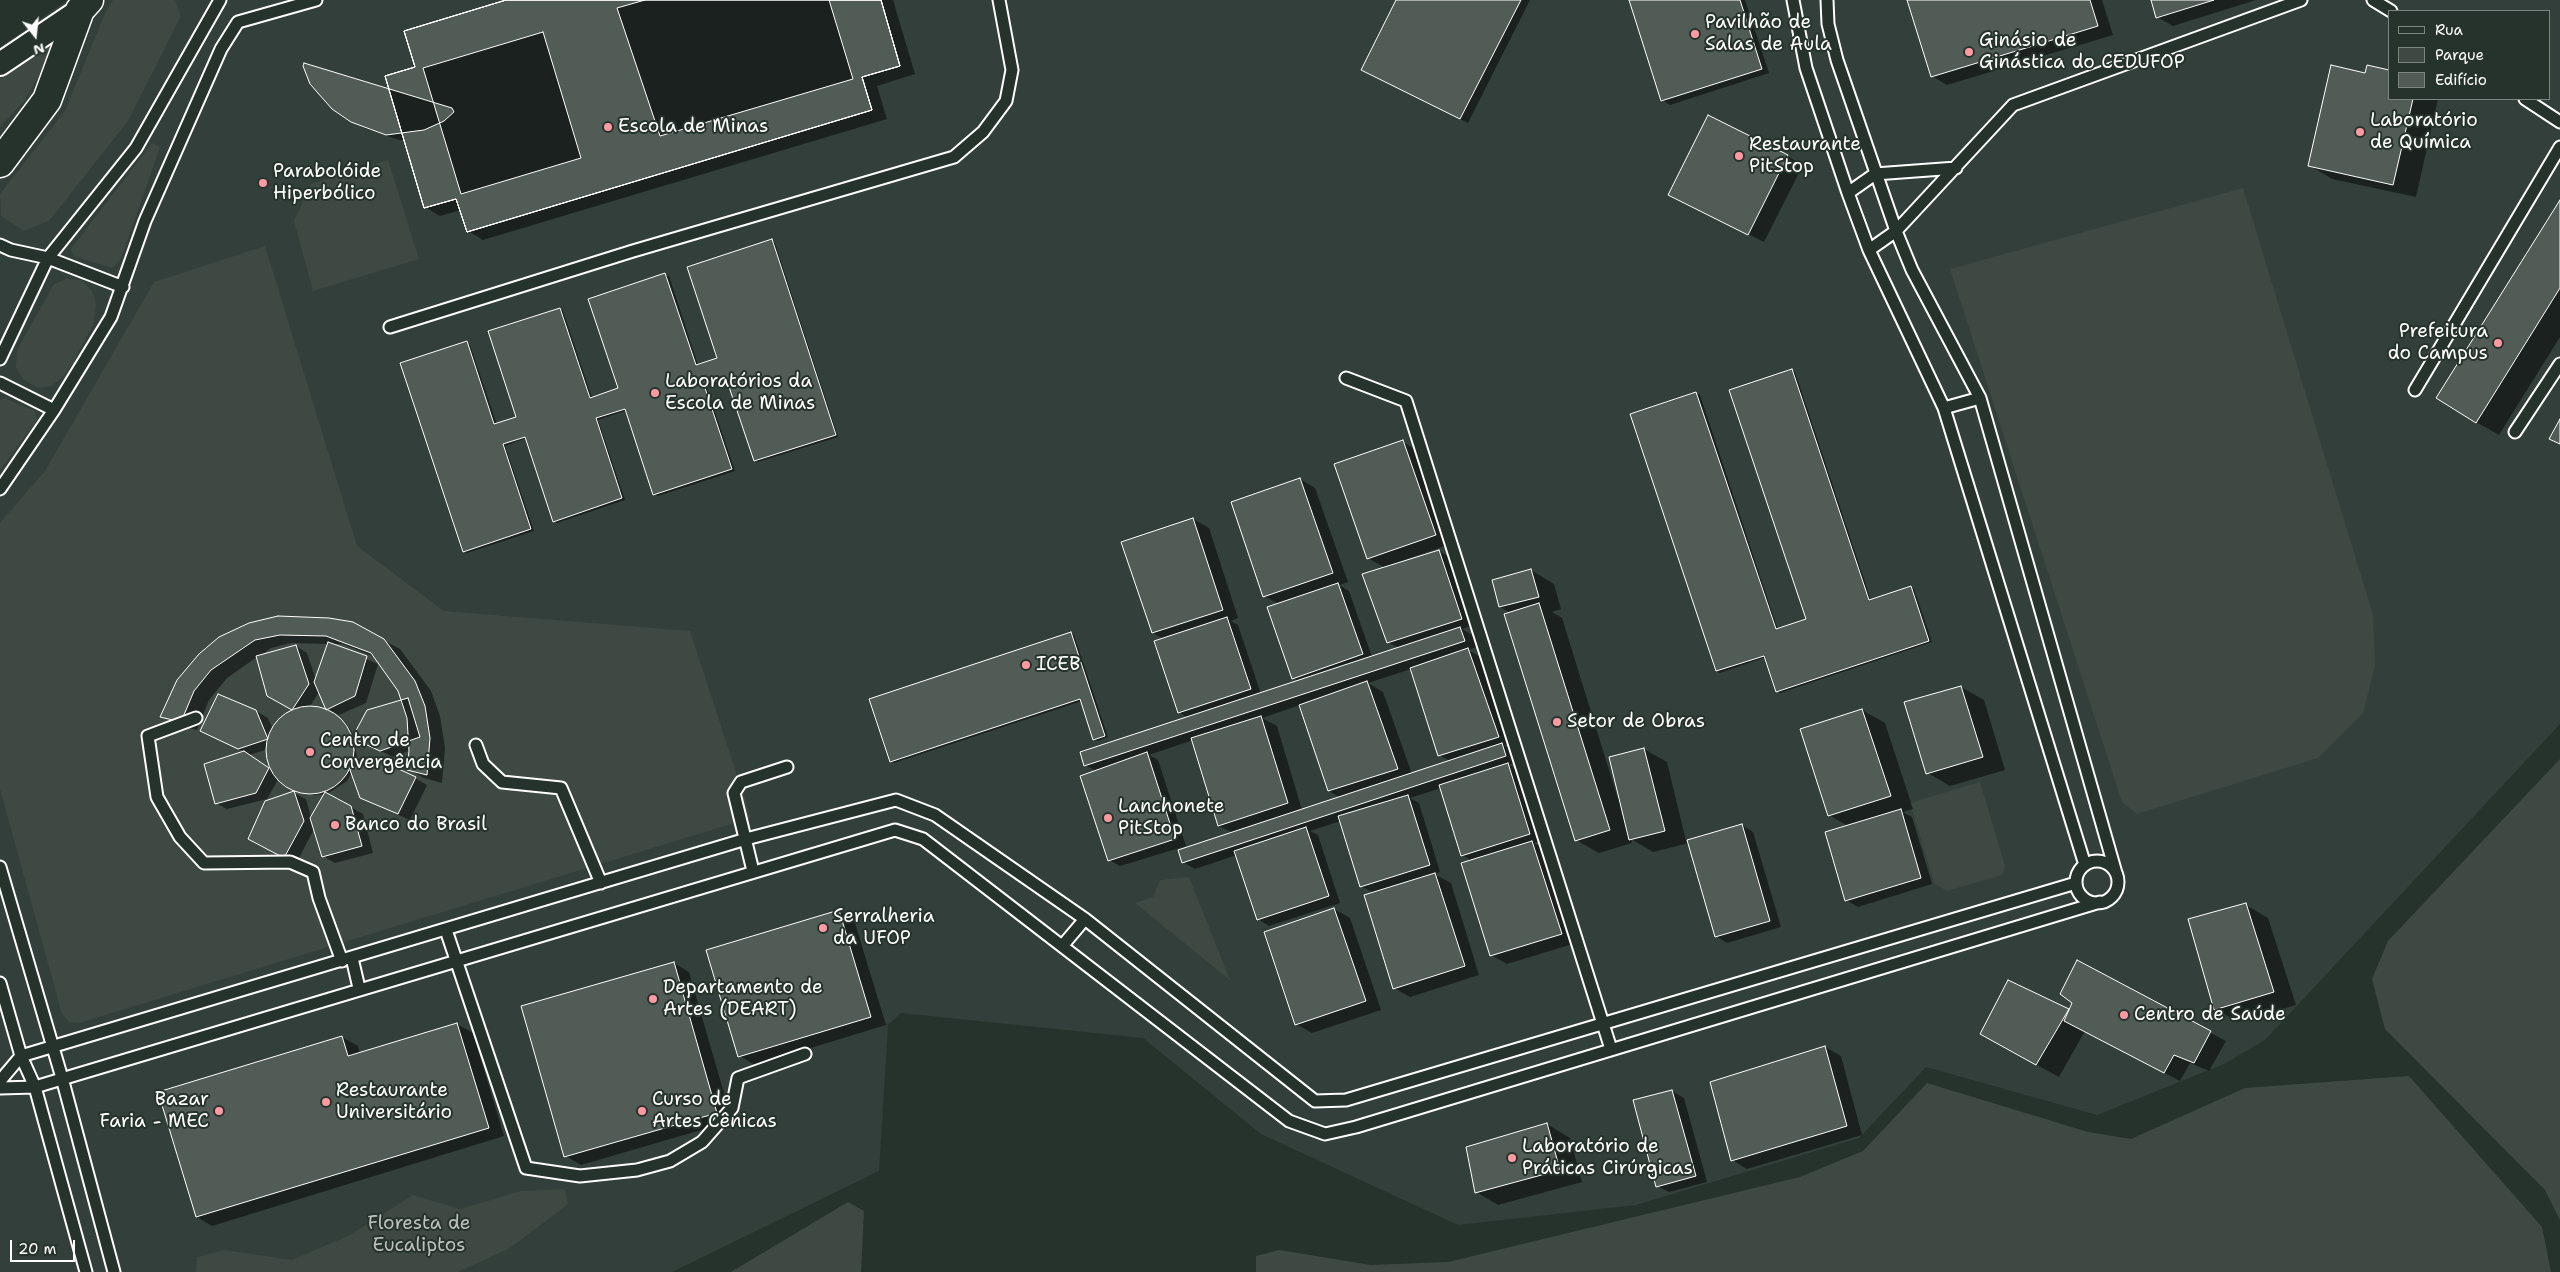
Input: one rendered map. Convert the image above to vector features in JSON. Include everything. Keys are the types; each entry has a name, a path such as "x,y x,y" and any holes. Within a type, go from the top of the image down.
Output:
{"street":[{"path":"0,64 85,5"},
{"path":"0,163 47,100 85,5"}],"lane":[{"path":"0,359 48,258 136,148 220,0"},
{"path":"0,489 54,410 111,317 146,221 221,50 238,22 316,0"},
{"path":"390,327 633,251 954,157 983,132 1006,101 1012,70 1000,0"},
{"path":"1793,0 1806,68 1869,250 1944,408 2085,865"},
{"path":"0,1088 34,1087 360,988 895,830 923,839 1289,1121 1325,1134 1356,1127 2100,902 2112,896 2118,879 1980,398 1912,270 1896,231 1837,60 1828,24 1827,0"},
{"path":"1869,250 1896,231 2012,105 2301,0"},
{"path":"2374,0 2389,10"},
{"path":"2526,100 2560,122"},
{"path":"2415,390 2560,147"},
{"path":"1848,193 1875,174 1956,168"},
{"path":"0,245 11,250 48,258 122,287"},
{"path":"2515,432 2560,364"},
{"path":"1346,378 1406,401 1611,1049"},
{"path":"0,383 54,410"},
{"path":"1944,408 1980,398"},
{"path":"196,718 148,736 158,797 180,838 204,863 290,862 313,872 319,898 360,988"},
{"path":"476,745 484,764 502,782 561,788 601,883"},
{"path":"753,871 734,793 741,782 786,767"},
{"path":"0,1081 21,1056 347,960 746,839 896,800 935,815 1085,919 1315,1101 1346,1100 2076,883"},
{"path":"2100,902 2087,900 2077,889 2078,872 2085,865 2094,861 2105,862 2116,873"},
{"path":"0,867 62,1078 114,1272"},
{"path":"1063,945 1085,919"},
{"path":"446,930 526,1168 580,1176 637,1170 670,1161 702,1142 732,1108 738,1078 805,1054"},
{"path":"0,983 21,1056 34,1087 86,1272"}],"shaded area":[{"path":"67,0 2560,0 2560,724 2265,1040 2224,1064 2097,1115 1926,1067 1859,1138 1636,1205 1458,1225 1261,1134 1143,1038 901,1013 888,1025 879,1171 672,1272 0,1272 0,47"}],"green space":[{"path":"113,0 175,0 181,16 128,121 49,221 24,231 1,216 0,194 65,111 106,11"},
{"path":"48,44 53,50 25,100 0,127 0,78"},
{"path":"152,143 160,147 121,259 112,268 73,256 71,249"},
{"path":"388,160 419,259 313,291 294,221 311,184"},
{"path":"2243,188 2373,615 2375,666 2363,713 2318,758 2137,814 2122,802 1950,269"},
{"path":"265,246 357,546 444,611 690,631 751,818 79,1023 69,1022 62,1014 0,789 0,523 45,471 154,282"},
{"path":"67,279 81,280 92,291 96,303 94,323 73,363 62,378 51,386 38,388 23,379 16,368 17,350 54,284"},
{"path":"4,398 35,411 37,420 0,470 0,400"},
{"path":"2560,759 2560,1220 2545,1190 2385,1029 2372,979 2388,941"},
{"path":"1980,782 2005,866 2002,875 1947,891 1934,883 1910,803"},
{"path":"1189,877 1230,980 1135,903 1153,897 1160,880"},
{"path":"2409,1076 2542,1227 2551,1272 1256,1272 1256,1256 1279,1250 1371,1265 1448,1262 1800,1177 1863,1151 1927,1083 2088,1132 2131,1139 2245,1088"},
{"name":"Floresta de Eucaliptos","path":"565,1189 568,1204 510,1248 458,1272 196,1272 197,1257 225,1250 292,1260 348,1236 413,1195 460,1209 521,1191"},
{"path":"848,1202 864,1211 861,1272 731,1272"}],"building":[{"name":"Escola de Minas","path":"506,0 645,0 617,8 660,136 853,79 829,0 881,0 900,66 862,77 872,110 467,232 456,199 424,208 385,76 415,67 404,31"},
{"name":"Escola de Minas","path":"506,0 881,0 900,66 862,77 872,110 467,232 456,199 424,208 385,76 415,67 404,31","holes":["543,32 581,158 461,194 423,68"]},
{"name":"Escola de Minas","path":"506,0 881,0 900,66 862,77 872,110 467,232 456,199 424,208 385,76 415,67 404,31"},
{"path":"1396,0 1521,0 1460,119 1361,70"},
{"name":"Pavilhão de Salas de Aula","path":"1629,0 1740,0 1762,69 1661,101"},
{"name":"Ginásio de Ginástica do CEDUFOP","path":"1907,0 2090,0 2098,26 1931,77"},
{"path":"2151,0 2214,0 2156,18"},
{"path":"304,63 452,108 454,112 444,121 424,130 386,135 351,122 332,109 310,84 303,66"},
{"name":"Laboratório de Química","path":"2331,65 2365,73 2367,65 2388,70 2388,100 2413,100 2393,185 2308,166"},
{"path":"1708,115 1788,155 1748,235 1668,195"},
{"name":"Prefeitura do Campus","path":"2560,200 2560,288 2476,423 2436,398"},
{"name":"Laboratórios da Escola de Minas","path":"772,239 836,435 754,461 726,378 704,385 732,469 653,495 625,409 596,418 622,498 553,522 525,437 503,444 531,529 463,552 400,363 467,341 494,424 516,417 488,331 560,308 590,398 618,388 588,299 665,273 696,365 717,358 687,267"},
{"path":"1792,369 1869,600 1911,586 1929,641 1776,692 1764,656 1716,671 1630,414 1696,392 1776,629 1806,619 1729,390"},
{"path":"2560,419 2560,444 2549,439"},
{"path":"1403,440 1436,535 1367,559 1334,464"},
{"path":"1300,478 1333,573 1263,597 1231,502"},
{"path":"1193,518 1223,610 1152,633 1121,542"},
{"path":"1439,550 1462,619 1387,643 1362,574"},
{"path":"1531,569 1539,597 1499,607 1492,580"},
{"path":"1338,583 1363,654 1292,679 1267,607"},
{"name":"Setor de Obras","path":"1539,603 1610,830 1575,841 1504,614"},
{"path":"278,616 329,618 353,622 384,639 415,681 425,706 430,738 427,775 407,770 409,751 407,718 398,691 371,653 326,636 280,635 255,640 211,670 194,691 181,722 160,717 177,680 199,654 219,637 249,623"},
{"path":"1227,617 1251,689 1178,713 1154,641"},
{"path":"1460,627 1465,641 1084,766 1080,752"},
{"name":"ICEB","path":"1071,632 1105,736 1093,740 1080,699 890,762 869,699"},
{"path":"328,642 367,656 355,696 326,710 314,682"},
{"path":"296,645 309,684 292,710 267,696 256,656"},
{"path":"1468,648 1499,737 1438,756 1410,668"},
{"path":"1367,681 1398,769 1328,791 1299,705"},
{"path":"1961,686 1983,757 1926,774 1904,702"},
{"path":"218,694 256,710 268,739 238,749 200,731"},
{"path":"408,698 420,737 380,751 352,738 367,710"},
{"name":"Centro de Convergência","path":"310,706 327,710 341,719 350,733 354,750 350,767 341,781 327,790 310,794 293,790 279,781 270,767 266,750 270,733 279,719 293,710"},
{"path":"1862,709 1891,796 1828,816 1800,729"},
{"path":"1261,716 1288,803 1218,826 1191,738"},
{"path":"1502,743 1506,756 1182,863 1178,850"},
{"name":"Setor de Obras","path":"1644,748 1665,831 1629,840 1609,757"},
{"path":"244,751 269,768 256,793 215,804 204,764"},
{"path":"1147,752 1175,839 1108,861 1080,776"},
{"path":"377,759 416,777 398,814 360,798 350,770"},
{"path":"1508,763 1530,834 1461,856 1439,785"},
{"path":"294,791 304,821 284,858 248,839 265,801"},
{"path":"325,792 351,806 362,846 322,857 310,818"},
{"path":"1408,795 1430,865 1360,887 1338,816"},
{"path":"1901,809 1921,878 1845,901 1825,832"},
{"path":"1742,824 1770,921 1715,937 1687,840"},
{"path":"1306,827 1329,896 1257,920 1234,851"},
{"path":"1532,841 1562,934 1490,956 1461,863"},
{"path":"1435,873 1465,966 1393,989 1364,895"},
{"path":"2246,903 2274,992 2214,1010 2188,919"},
{"path":"1334,908 1366,1001 1295,1025 1264,932"},
{"path":"839,910 871,1017 738,1057 706,950"},
{"name":"Centro de Saúde","path":"2077,960 2211,1031 2194,1063 2174,1055 2164,1073 2064,1021 2072,1003 2060,994"},
{"path":"674,962 717,1113 564,1157 521,1006"},
{"path":"2008,980 2069,1009 2036,1065 1980,1034"},
{"path":"457,1023 489,1128 196,1217 158,1092 342,1036 348,1056"},
{"path":"1825,1046 1847,1126 1731,1161 1710,1082"},
{"path":"1672,1090 1696,1176 1656,1187 1633,1100"},
{"name":"Laboratório de Práticas Cirúrgicas","path":"1547,1123 1560,1170 1475,1193 1466,1147"}],"place":[{"name":"Pavilhão de Salas de Aula","path":"1695,34"},
{"name":"Ginásio de Ginástica do CEDUFOP","path":"1969,52"},
{"name":"Escola de Minas","path":"608,127"},
{"name":"Laboratório de Química","path":"2360,132"},
{"name":"Restaurante PitStop","path":"1739,156"},
{"name":"Parabolóide Hiperbólico","path":"263,183"},
{"name":"Prefeitura do Campus","path":"2498,343"},
{"name":"Laboratórios da Escola de Minas","path":"655,393"},
{"name":"ICEB","path":"1026,665"},
{"name":"Setor de Obras","path":"1557,722"},
{"name":"Centro de Convergência","path":"310,752"},
{"name":"Lanchonete PitStop","path":"1108,818"},
{"name":"Banco do Brasil","path":"335,825"},
{"name":"Serralheria da UFOP","path":"823,928"},
{"name":"Departamento de Artes (DEART)","path":"653,999"},
{"name":"Centro de Saúde","path":"2124,1015"},
{"name":"Restaurante Universitário","path":"326,1102"},
{"name":"Bazar Faria - MEC","path":"219,1111"},
{"name":"Curso de Artes Cênicas","path":"642,1111"},
{"name":"Laboratório de Práticas Cirúrgicas","path":"1512,1158"}]}
